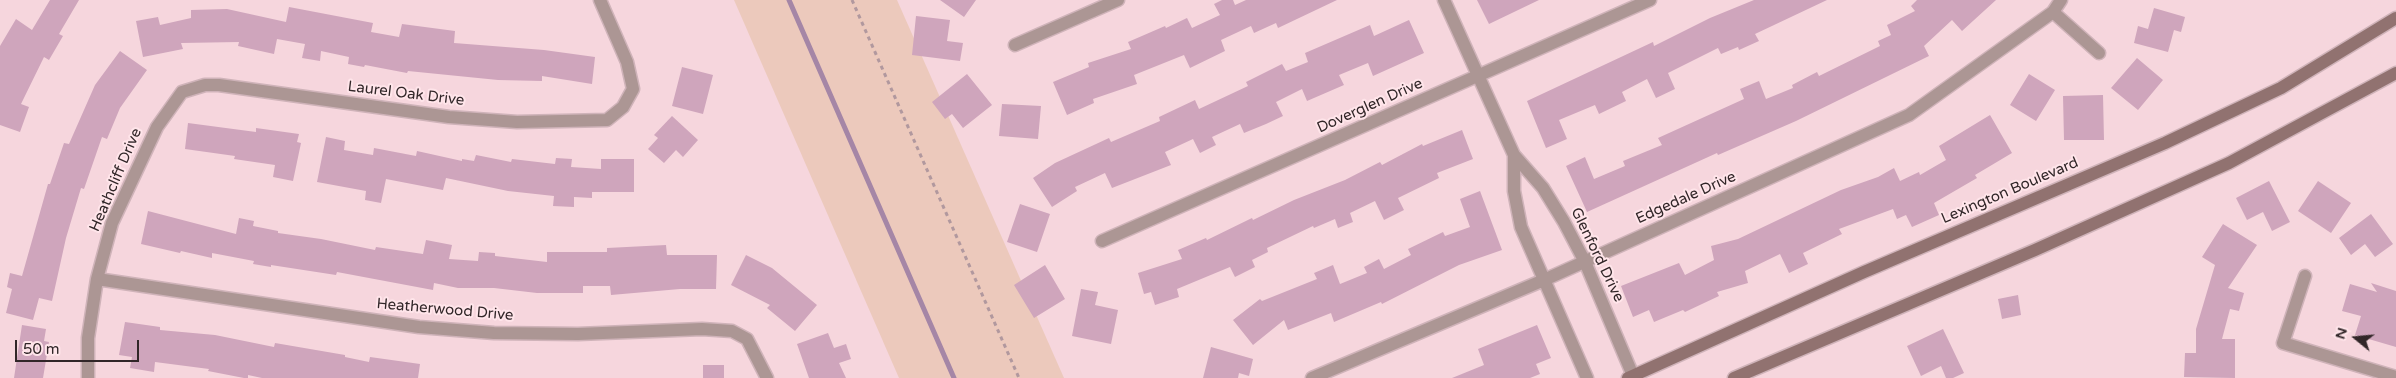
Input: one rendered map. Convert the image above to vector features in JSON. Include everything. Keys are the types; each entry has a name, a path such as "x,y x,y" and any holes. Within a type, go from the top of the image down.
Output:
{"street":[{"name":"Laurel Oak Drive","path":"182,92 205,85 219,84 449,117 517,122 607,120 623,107 633,89 627,62 600,0"},
{"path":"1015,45 1118,0"},
{"name":"Glenford Drive","path":"1444,0 1514,155 1543,188 1585,262 1632,377"},
{"name":"Doverglen Drive","path":"1102,241 1650,0"},
{"name":"Edgedale Drive","path":"1312,378 1585,262 1909,115 2053,12 2061,0"},
{"path":"2053,12 2098,53"},
{"name":"Lexington Boulevard","path":"1632,377 1873,268 2173,139 2281,88 2396,18"},
{"path":"1734,378 2035,250 2230,163 2396,73"},
{"name":"Heathcliff Drive","path":"88,378 88,338 97,279 112,223 157,127 182,92"},
{"name":"Glenford Drive","path":"1514,155 1514,190 1521,227 1587,378"},
{"path":"2304,276 2283,342 2396,377"},
{"name":"Heatherwood Drive","path":"97,279 419,327 494,333 578,334 702,329 732,331 747,339 755,351 766,378"}],"path":[{"path":"852,0 1019,378"}],"shaded area":[{"path":"734,0 897,0 1064,378 899,378"}],"building":[{"path":"50,0 79,0 59,34 63,36 49,60 44,57 21,104 29,107 20,132 0,125 0,46 16,19 32,30"},
{"path":"940,0 976,0 964,17"},
{"path":"1222,0 1233,0 1235,5 1246,0 1337,0 1278,28 1276,23 1254,33 1251,26 1221,40 1225,51 1190,68 1184,55 1134,75 1137,84 1093,99 1094,103 1067,115 1053,82 1089,67 1088,63 1131,49 1128,42 1165,26 1166,28 1187,18 1192,28 1220,15 1214,4"},
{"path":"1477,0 1539,0 1489,24"},
{"path":"1754,0 1827,0 1755,34 1759,41 1739,50 1738,47 1721,54 1718,48 1668,73 1675,89 1656,98 1647,79 1622,92 1626,101 1599,114 1595,105 1559,120 1567,139 1546,148 1527,101 1653,42 1654,46 1710,18"},
{"path":"1917,0 1996,0 1962,31 1952,20 1924,46 1929,56 1796,121 1718,155 1717,153 1587,212 1566,166 1585,157 1594,179 1625,166 1623,161 1662,145 1658,138 1744,99 1740,89 1759,81 1766,99 1793,88 1792,85 1817,72 1819,76 1880,46 1878,41 1891,35 1887,25 1915,11 1911,6"},
{"path":"289,7 373,23 371,32 399,37 402,24 455,31 454,43 544,50 595,57 592,84 542,76 542,81 498,80 408,71 407,73 365,65 364,67 348,64 349,57 321,51 320,61 302,58 305,44 277,39 274,54 238,46 239,42 181,43 183,49 143,57 136,21 158,17 160,25 191,18 191,10 227,9 286,22"},
{"path":"2154,8 2185,17 2181,32 2174,30 2168,52 2134,43 2138,26 2148,29"},
{"path":"916,16 950,20 947,41 963,43 960,61 912,55"},
{"path":"1409,20 1424,53 1373,76 1368,63 1339,75 1344,85 1307,101 1302,89 1276,102 1283,116 1244,133 1240,124 1212,137 1216,145 1200,153 1193,139 1165,152 1171,165 1112,188 1105,173 1075,187 1077,191 1052,207 1033,178 1055,163 1109,138 1111,142 1160,121 1159,117 1195,100 1199,109 1248,86 1246,82 1282,64 1286,71 1308,62 1305,53 1370,25 1374,36"},
{"path":"120,51 147,70 120,108 107,139 102,137 84,189 81,188 66,238 52,301 39,298 33,320 6,313 12,289 7,287 10,273 22,276 48,184 50,184 64,143 69,144 95,85"},
{"path":"2137,58 2163,80 2138,110 2111,88"},
{"path":"682,67 713,75 703,114 672,106"},
{"path":"967,74 992,105 963,128 952,114 945,119 932,102"},
{"path":"2029,74 2055,90 2036,121 2010,105"},
{"path":"2103,95 2104,140 2064,140 2063,96"},
{"path":"1002,104 1041,106 1038,139 999,136"},
{"path":"1990,115 2012,153 1975,175 1977,178 1934,203 1939,215 1912,227 1906,215 1897,219 1893,209 1839,229 1842,234 1803,253 1808,264 1789,273 1780,254 1745,271 1748,283 1717,292 1719,296 1685,312 1683,310 1654,322 1649,310 1633,317 1621,286 1679,263 1685,275 1714,260 1711,246 1738,239 1841,190 1878,177 1894,168 1900,181 1919,172 1920,175 1946,160 1939,146"},
{"path":"672,116 698,140 683,157 676,150 664,163 648,149 658,138 654,135"},
{"path":"188,123 256,132 256,128 299,134 297,142 301,143 293,181 273,177 275,165 234,159 235,156 185,149"},
{"path":"1462,130 1473,159 1437,173 1439,178 1398,198 1404,210 1384,220 1375,201 1350,213 1353,222 1338,228 1335,219 1314,228 1313,226 1267,248 1268,252 1252,260 1255,267 1235,277 1230,267 1177,289 1179,297 1155,305 1151,292 1144,294 1138,273 1182,259 1178,250 1206,238 1207,240 1252,218 1253,220 1294,200 1345,180 1380,162 1382,165 1422,144 1423,146"},
{"path":"326,137 345,141 344,150 373,155 374,148 416,156 417,151 462,161 462,159 474,161 476,155 511,162 512,159 555,164 556,158 572,159 571,167 601,169 601,159 634,159 634,192 592,192 592,198 574,197 574,207 553,206 554,196 508,191 446,178 443,190 386,179 381,203 365,200 366,191 317,182"},
{"path":"2269,181 2290,222 2272,231 2263,212 2247,220 2236,198"},
{"path":"2318,181 2351,203 2331,233 2298,211"},
{"path":"1480,191 1502,250 1459,265 1382,304 1381,302 1334,322 1331,313 1288,330 1284,320 1253,345 1233,320 1260,299 1262,301 1317,279 1314,273 1333,265 1340,284 1367,273 1364,267 1379,259 1384,269 1411,255 1408,249 1443,232 1445,236 1470,227 1460,199"},
{"path":"1020,204 1050,214 1037,252 1007,242"},
{"path":"148,211 236,234 239,218 254,221 253,226 278,231 278,233 321,239 375,250 376,247 423,254 426,240 452,245 449,259 478,261 479,252 495,253 495,256 547,262 547,252 607,252 607,248 666,245 667,255 717,255 716,289 680,289 611,295 610,286 583,286 583,293 537,293 494,288 458,288 434,283 433,290 337,272 336,275 271,265 271,267 253,264 254,261 212,253 212,258 141,244"},
{"path":"2371,214 2393,244 2375,257 2365,244 2351,255 2339,238"},
{"path":"2223,224 2257,245 2228,288 2244,293 2239,311 2230,309 2222,339 2235,339 2235,378 2184,377 2185,353 2196,353 2196,329 2215,265 2202,257"},
{"path":"746,255 772,268 817,305 795,331 767,308 770,305 731,285"},
{"path":"1045,265 1065,299 1034,318 1014,285"},
{"path":"2371,283 2396,291 2396,347 2355,335 2361,316 2342,311 2350,284 2377,292"},
{"path":"1081,289 1098,292 1095,305 1118,310 1111,344 1072,336"},
{"path":"2018,295 2021,315 2002,319 1998,299"},
{"path":"125,322 160,327 160,330 215,335 274,347 275,343 345,355 345,357 369,362 370,357 420,364 418,378 262,378 248,375 248,378 244,378 208,371 209,369 155,362 154,372 130,368 132,357 119,355"},
{"path":"22,325 46,329 44,341 49,342 43,378 14,378"},
{"path":"1537,325 1551,358 1536,364 1540,374 1530,378 1452,378 1484,365 1478,349"},
{"path":"1943,329 1964,373 1953,378 1946,378 1941,366 1921,376 1907,346"},
{"path":"828,333 834,348 846,344 851,359 839,363 846,378 809,378 797,344"},
{"path":"1211,347 1253,359 1249,376 1239,373 1238,378 1203,378"},
{"path":"703,365 724,365 724,378 703,378"}],"waterway":[{"path":"789,0 954,378"}]}
